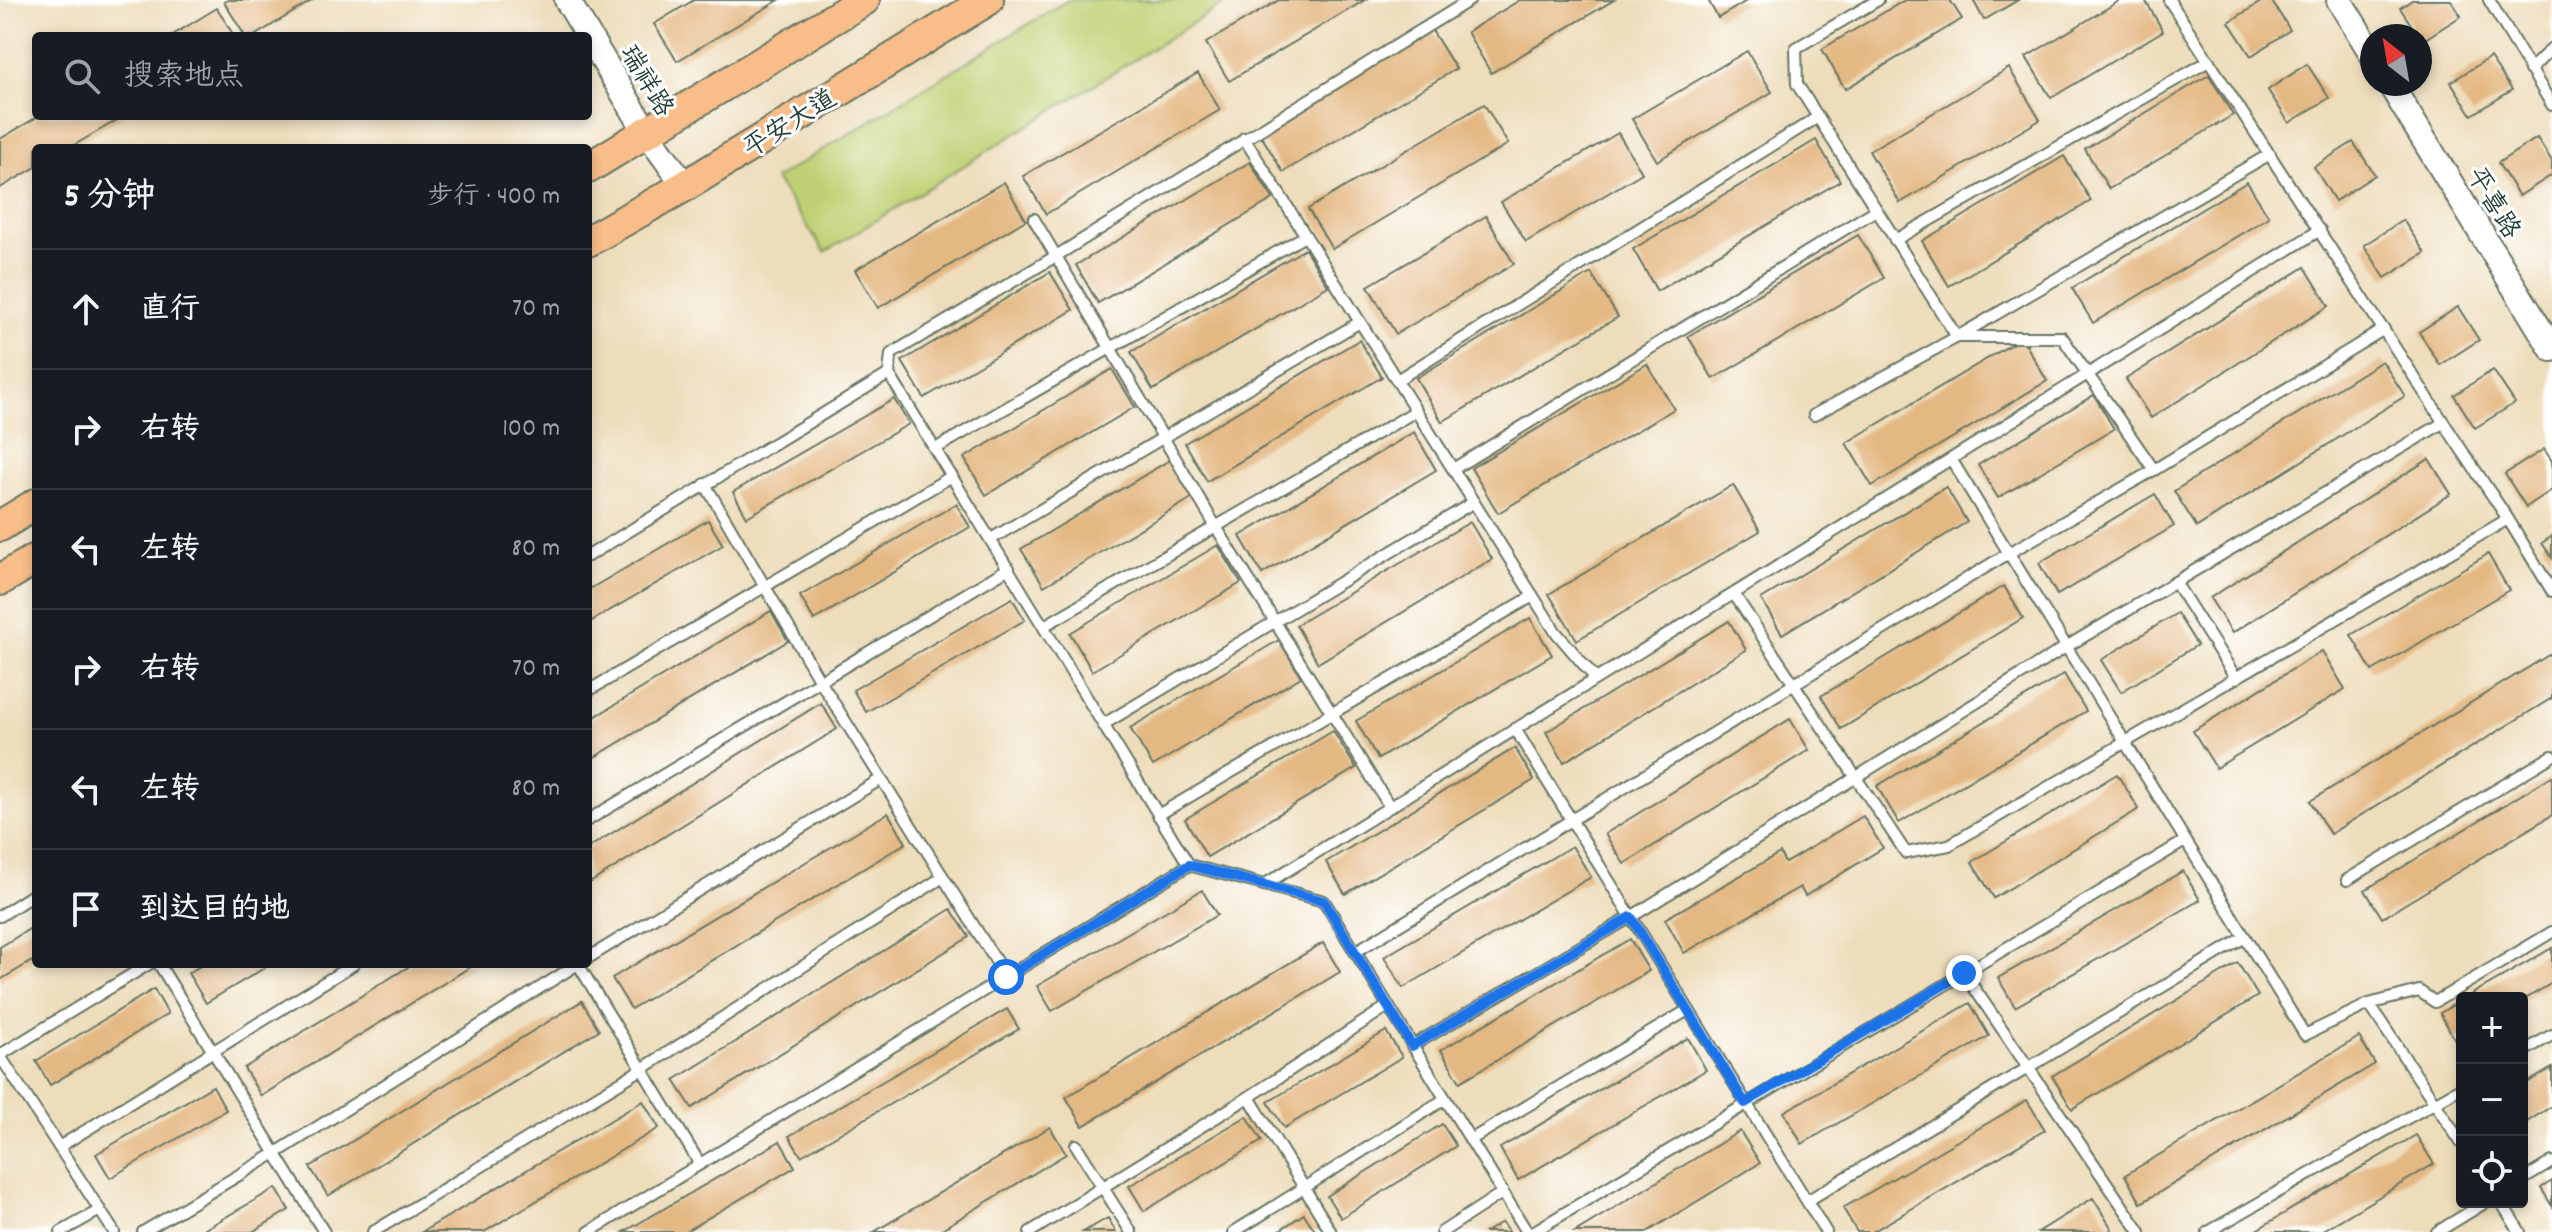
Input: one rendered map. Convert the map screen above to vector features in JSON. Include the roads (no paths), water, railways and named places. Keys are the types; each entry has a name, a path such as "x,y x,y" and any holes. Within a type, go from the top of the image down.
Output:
{"main road":[{"path":"592,166 864,0"},
{"name":"平安大道","path":"592,239 685,186 988,0"},
{"path":"0,526 32,506"},
{"path":"0,580 32,561"}],"street":[{"name":"瑞祥路","path":"567,0 586,32"},
{"path":"2339,0 2360,34"},
{"name":"瑞祥路","path":"592,42 647,133 685,186"},
{"name":"平喜路","path":"2397,96 2552,349"}],"lane":[{"path":"1470,0 1056,256 891,354 889,374 1189,865 1324,901 1527,1232"},
{"path":"1878,0 1796,48 1797,84 1957,337"},
{"path":"2169,0 2552,591"},
{"path":"2489,0 2552,105"},
{"path":"2530,70 2552,48"},
{"path":"1895,240 2209,61"},
{"path":"1397,380 1818,117"},
{"path":"1244,138 1555,631 1596,679"},
{"path":"1814,415 1957,337 2270,154"},
{"path":"1453,469 1876,210"},
{"path":"1034,219 1216,527 1390,807"},
{"path":"1264,885 2320,230"},
{"path":"935,449 1305,236"},
{"path":"991,539 1360,322"},
{"path":"1355,952 2009,553 2154,470 2384,329"},
{"path":"1957,337 2062,337 2154,470"},
{"path":"592,554 889,374"},
{"path":"1044,626 1416,411"},
{"path":"1412,1046 1631,917 2066,647 2443,423"},
{"path":"1951,459 2305,1035 2369,1004 2419,991 2435,1002 2552,932"},
{"path":"592,689 952,476"},
{"path":"705,484 820,681 1006,977"},
{"path":"1104,724 1474,502"},
{"path":"1734,594 1906,853 1949,845 2508,519"},
{"path":"592,818 1009,568"},
{"path":"2175,582 2236,678"},
{"path":"1158,815 1533,596"},
{"path":"1515,729 1826,1232"},
{"path":"2347,880 2552,756"},
{"path":"592,956 881,779"},
{"path":"1533,1232 2185,841"},
{"path":"589,1232 1189,865"},
{"path":"373,1232 642,1069 943,877"},
{"path":"0,916 32,896"},
{"path":"1807,1201 2245,937"},
{"path":"114,1232 0,1055 142,968"},
{"path":"161,968 324,1232"},
{"path":"59,1147 348,968"},
{"path":"143,1232 276,1153 572,968"},
{"path":"580,968 700,1164"},
{"path":"1964,973 2140,1232"},
{"path":"2369,1004 2457,1136"},
{"path":"1030,1232 1249,1097 1388,1006"},
{"path":"1470,1140 1688,1010"},
{"path":"2528,1049 2552,1035"},
{"path":"2208,1232 2456,1090"},
{"path":"1249,1097 1331,1232"},
{"path":"1234,1232 1445,1099"},
{"path":"1076,1145 1131,1232"},
{"path":"2528,1176 2552,1162"},
{"path":"1442,1232 1502,1193"},
{"path":"2437,1232 2476,1208"},
{"path":"2505,1208 2520,1232"},
{"path":"61,1232 100,1210"}]}
